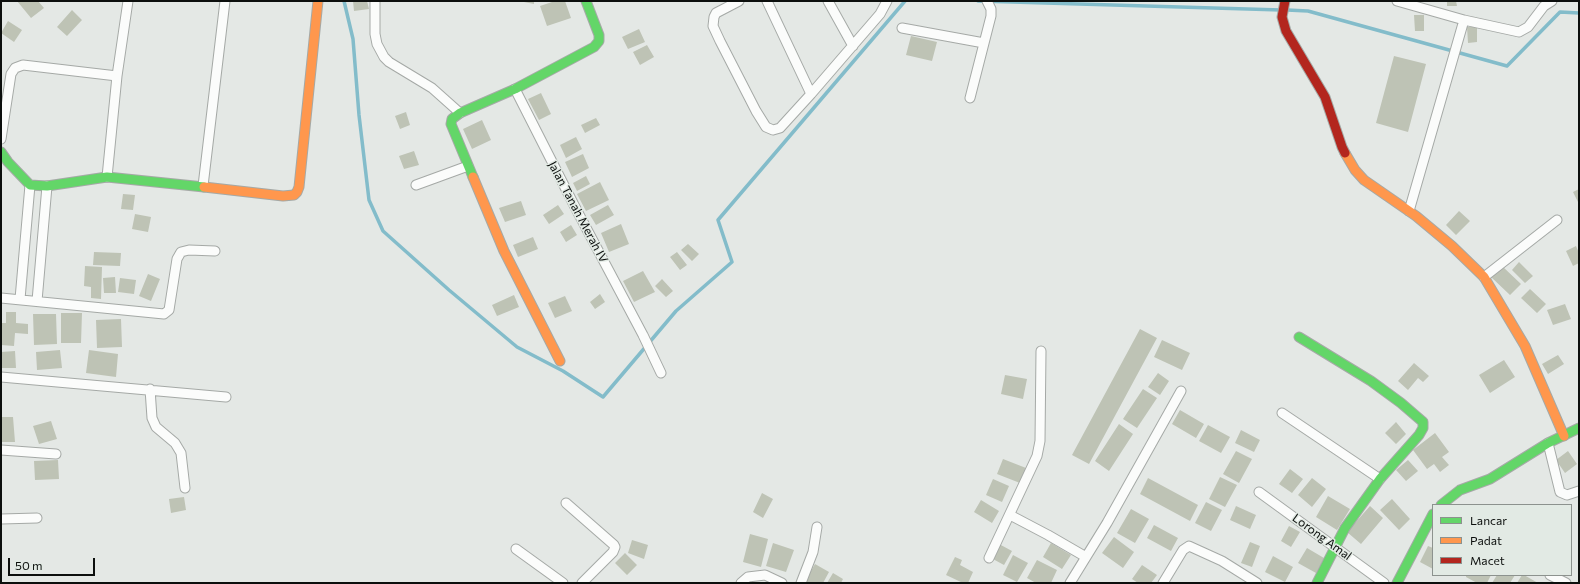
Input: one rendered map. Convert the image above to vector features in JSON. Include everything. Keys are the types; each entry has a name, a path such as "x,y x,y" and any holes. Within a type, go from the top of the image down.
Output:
{"street":[{"path":"107,177 117,76 128,1"},
{"path":"203,186 225,1"},
{"path":"1,152 8,162 30,184 47,186 107,177 203,186 283,196 294,195 297,192 318,1"},
{"path":"375,1 375,34 384,57 389,62 432,88 460,112"},
{"path":"739,1 716,13 713,26 766,127 773,130 780,128 811,94 880,14 887,1"},
{"path":"767,1 811,94"},
{"path":"828,1 853,46"},
{"path":"1285,1 1282,17 1283,24 1290,40 1306,63 1325,97 1342,147 1355,170 1364,180 1409,210 1452,246 1484,277 1525,346 1564,436"},
{"path":"1397,1 1464,20 1519,32 1528,27 1544,6 1552,1"},
{"path":"560,361 504,251 451,126 452,119 460,112 515,89 586,52 596,44 599,41 599,35 588,2"},
{"path":"970,98 991,16 989,5"},
{"path":"1409,210 1464,20"},
{"path":"902,28 984,43"},
{"path":"1,139 11,74 14,68 23,65 117,76"},
{"name":"Jalan Tanah Merah IV","path":"515,89 661,372"},
{"path":"416,185 468,166"},
{"path":"20,299 30,184"},
{"path":"37,301 47,186"},
{"path":"1484,277 1557,220"},
{"path":"26,232 43,234"},
{"path":"1,298 164,314 169,310 177,260 180,252 189,250 215,251"},
{"path":"1299,337 1372,381 1423,420 1423,428 1419,435 1380,479 1346,528 1318,583"},
{"path":"989,558 1034,465 1039,448 1041,351"},
{"path":"1,377 150,389 226,397"},
{"path":"150,389 152,418 156,427 175,443 181,453 185,488"},
{"path":"1070,583 1107,523 1180,391"},
{"path":"1282,413 1380,479"},
{"path":"1441,504 1460,490 1490,479 1548,443 1579,428"},
{"path":"1548,443 1560,492 1568,495 1579,491"},
{"path":"1,450 56,454"},
{"name":"Lorong Amal","path":"1259,492 1384,583"},
{"path":"566,503 615,547 613,552 582,583"},
{"path":"1010,515 1086,557"},
{"path":"1397,583 1432,516"},
{"path":"1,519 37,518"},
{"path":"801,583 813,552 817,527"},
{"path":"1163,583 1183,550 1189,546 1222,561 1257,583"},
{"path":"516,549 563,583"},
{"path":"741,583 748,577 765,575 782,583"},
{"path":"1552,576 1566,583"}],"building":[{"path":"17,1 38,1 44,8 31,18"},
{"path":"353,1 367,1 369,9 354,11"},
{"path":"519,1 534,1 534,4"},
{"path":"555,1 565,1 571,18 547,26 540,6"},
{"path":"1447,1 1456,1 1457,6 1447,6"},
{"path":"72,10 82,20 67,36 57,27"},
{"path":"1414,15 1424,15 1424,31 1415,31"},
{"path":"8,21 22,30 14,42 1,33"},
{"path":"1477,26 1477,42 1468,43 1467,27"},
{"path":"639,29 645,42 628,49 622,37"},
{"path":"911,36 937,42 932,61 906,55"},
{"path":"647,45 654,57 640,65 633,52"},
{"path":"1394,56 1426,64 1408,132 1376,123"},
{"path":"541,93 551,114 539,120 528,99"},
{"path":"406,112 410,125 400,129 395,116"},
{"path":"596,118 600,125 585,133 581,125"},
{"path":"482,120 491,140 472,149 463,129"},
{"path":"576,137 582,149 566,158 560,145"},
{"path":"414,151 419,165 404,169 399,156"},
{"path":"583,154 589,168 572,177 565,162"},
{"path":"586,176 590,184 577,191 573,183"},
{"path":"600,182 609,200 586,211 577,194"},
{"path":"1579,189 1579,201 1578,202 1573,192"},
{"path":"123,194 135,195 133,210 121,209"},
{"path":"521,201 526,215 505,222 499,208"},
{"path":"558,205 564,214 549,224 543,215"},
{"path":"608,205 614,215 596,225 590,215"},
{"path":"1459,211 1470,221 1456,235 1446,225"},
{"path":"135,214 151,217 148,232 132,229"},
{"path":"621,224 629,244 609,252 601,233"},
{"path":"571,225 577,235 566,242 560,232"},
{"path":"533,237 538,249 518,257 513,245"},
{"path":"688,244 699,254 692,261 681,250"},
{"path":"1576,246 1579,253 1579,263 1573,266 1566,251"},
{"path":"94,252 121,253 120,266 93,265"},
{"path":"677,252 687,265 680,270 670,257"},
{"path":"1519,262 1533,276 1525,283 1512,270"},
{"path":"85,266 102,267 101,299 91,298 91,287 84,286"},
{"path":"1502,266 1521,284 1510,295 1491,277"},
{"path":"643,271 655,292 634,302 623,281"},
{"path":"148,274 160,279 151,301 139,296"},
{"path":"115,277 116,293 104,293 103,278"},
{"path":"120,278 136,280 134,294 118,292"},
{"path":"662,279 673,291 666,297 655,286"},
{"path":"1530,289 1546,304 1537,313 1521,298"},
{"path":"600,294 605,302 595,309 590,302"},
{"path":"514,295 519,307 497,316 492,305"},
{"path":"565,296 572,311 555,318 548,303"},
{"path":"1565,304 1571,319 1553,325 1547,310"},
{"path":"6,312 16,312 16,323 28,324 28,334 15,333 14,346 1,345 1,323 6,323"},
{"path":"61,313 82,313 81,343 61,343"},
{"path":"33,314 56,314 57,344 34,345"},
{"path":"121,319 122,347 97,348 96,320"},
{"path":"1140,329 1157,338 1089,464 1072,455"},
{"path":"1162,340 1190,353 1182,370 1154,357"},
{"path":"60,350 62,368 37,370 36,352"},
{"path":"89,350 118,354 116,377 86,373"},
{"path":"15,351 16,368 1,368 1,352"},
{"path":"1558,355 1564,364 1548,374 1542,364"},
{"path":"1504,360 1515,377 1490,393 1479,375"},
{"path":"1414,363 1429,376 1423,382 1418,378 1408,390 1398,381"},
{"path":"1158,373 1169,381 1160,395 1148,387"},
{"path":"1005,375 1027,379 1023,399 1001,394"},
{"path":"1143,389 1157,398 1137,428 1123,419"},
{"path":"1180,410 1204,424 1196,438 1172,424"},
{"path":"1,417 13,417 15,442 1,442"},
{"path":"51,421 57,439 39,444 33,426"},
{"path":"1396,422 1406,434 1396,444 1385,433"},
{"path":"1119,424 1133,434 1109,471 1095,461"},
{"path":"1208,425 1230,437 1221,453 1199,441"},
{"path":"1241,430 1260,440 1254,452 1235,443"},
{"path":"1435,433 1449,452 1442,457 1449,465 1440,472 1434,464 1427,469 1413,450"},
{"path":"1236,451 1252,459 1239,483 1223,474"},
{"path":"1568,451 1577,464 1565,473 1556,460"},
{"path":"1003,459 1026,468 1020,483 997,474"},
{"path":"58,460 59,479 35,480 34,461"},
{"path":"1408,460 1418,471 1406,481 1396,470"},
{"path":"1290,469 1303,479 1292,493 1279,484"},
{"path":"1220,477 1237,485 1225,507 1209,499"},
{"path":"1148,478 1198,505 1190,521 1140,494"},
{"path":"1312,478 1326,489 1312,507 1298,495"},
{"path":"993,479 1009,486 1002,502 986,495"},
{"path":"762,493 773,499 763,518 753,512"},
{"path":"1328,496 1350,509 1337,530 1316,517"},
{"path":"184,497 186,510 171,513 169,499"},
{"path":"1392,499 1410,519 1399,530 1380,510"},
{"path":"981,500 999,511 992,523 974,512"},
{"path":"1206,502 1222,510 1211,531 1195,523"},
{"path":"1236,506 1256,515 1250,529 1230,520"},
{"path":"1370,506 1383,518 1361,544 1347,532"},
{"path":"1131,509 1149,519 1135,543 1117,533"},
{"path":"1154,525 1178,538 1171,551 1147,538"},
{"path":"1289,526 1300,532 1291,547 1281,541"},
{"path":"750,534 768,539 761,567 743,562"},
{"path":"1114,537 1134,552 1123,568 1102,553"},
{"path":"632,540 648,545 644,559 628,553"},
{"path":"1250,542 1260,546 1252,567 1241,563"},
{"path":"773,543 794,550 786,572 766,566"},
{"path":"1051,543 1071,555 1062,569 1043,557"},
{"path":"999,544 1012,551 1004,565 991,558"},
{"path":"1428,546 1432,548 1432,568 1420,562"},
{"path":"1307,548 1324,558 1316,573 1298,563"},
{"path":"625,553 637,565 627,575 615,563"},
{"path":"1013,555 1028,563 1017,582 1003,575"},
{"path":"1273,556 1293,567 1285,582 1265,572"},
{"path":"955,557 962,560 960,565 973,572 968,583 963,583 946,575"},
{"path":"1037,560 1057,570 1051,583 1036,583 1027,578"},
{"path":"815,564 829,572 823,583 804,583"},
{"path":"1142,565 1157,575 1151,583 1138,583 1132,579"},
{"path":"833,573 843,579 841,583 827,583"},
{"path":"1490,576 1487,583 1477,583 1466,577"},
{"path":"1496,576 1514,576 1510,583 1492,583"},
{"path":"1521,576 1526,576 1538,583 1517,583"}],"waterway":[{"path":"344,1 353,39 359,115 369,200 383,231 449,290 517,347 563,371 603,397 676,311 732,262 718,220 905,1"},
{"path":"978,1 1281,10"},
{"path":"1287,10 1308,11 1507,66 1560,12 1579,13"}],"traffic: fast":[{"path":"473,177 451,124 452,119 460,113 515,89 594,47 599,41 599,35 586,1"},
{"path":"1,152 8,162 30,185 47,186 107,177 204,187"},
{"path":"1299,337 1371,381 1401,403 1423,422 1423,428 1419,435 1380,479 1345,528 1317,583"},
{"path":"1442,504 1460,490 1490,479 1548,443 1579,428"},
{"path":"1397,583 1432,516"}],"traffic: slow":[{"path":"204,187 283,196 294,195 297,192 299,187 318,1"},
{"path":"1345,153 1355,170 1364,180 1416,216 1452,246 1484,277 1525,346 1564,436"},
{"path":"473,177 504,251 560,361"}],"traffic: jam":[{"path":"1285,1 1282,17 1286,31 1325,97 1345,153"}]}
